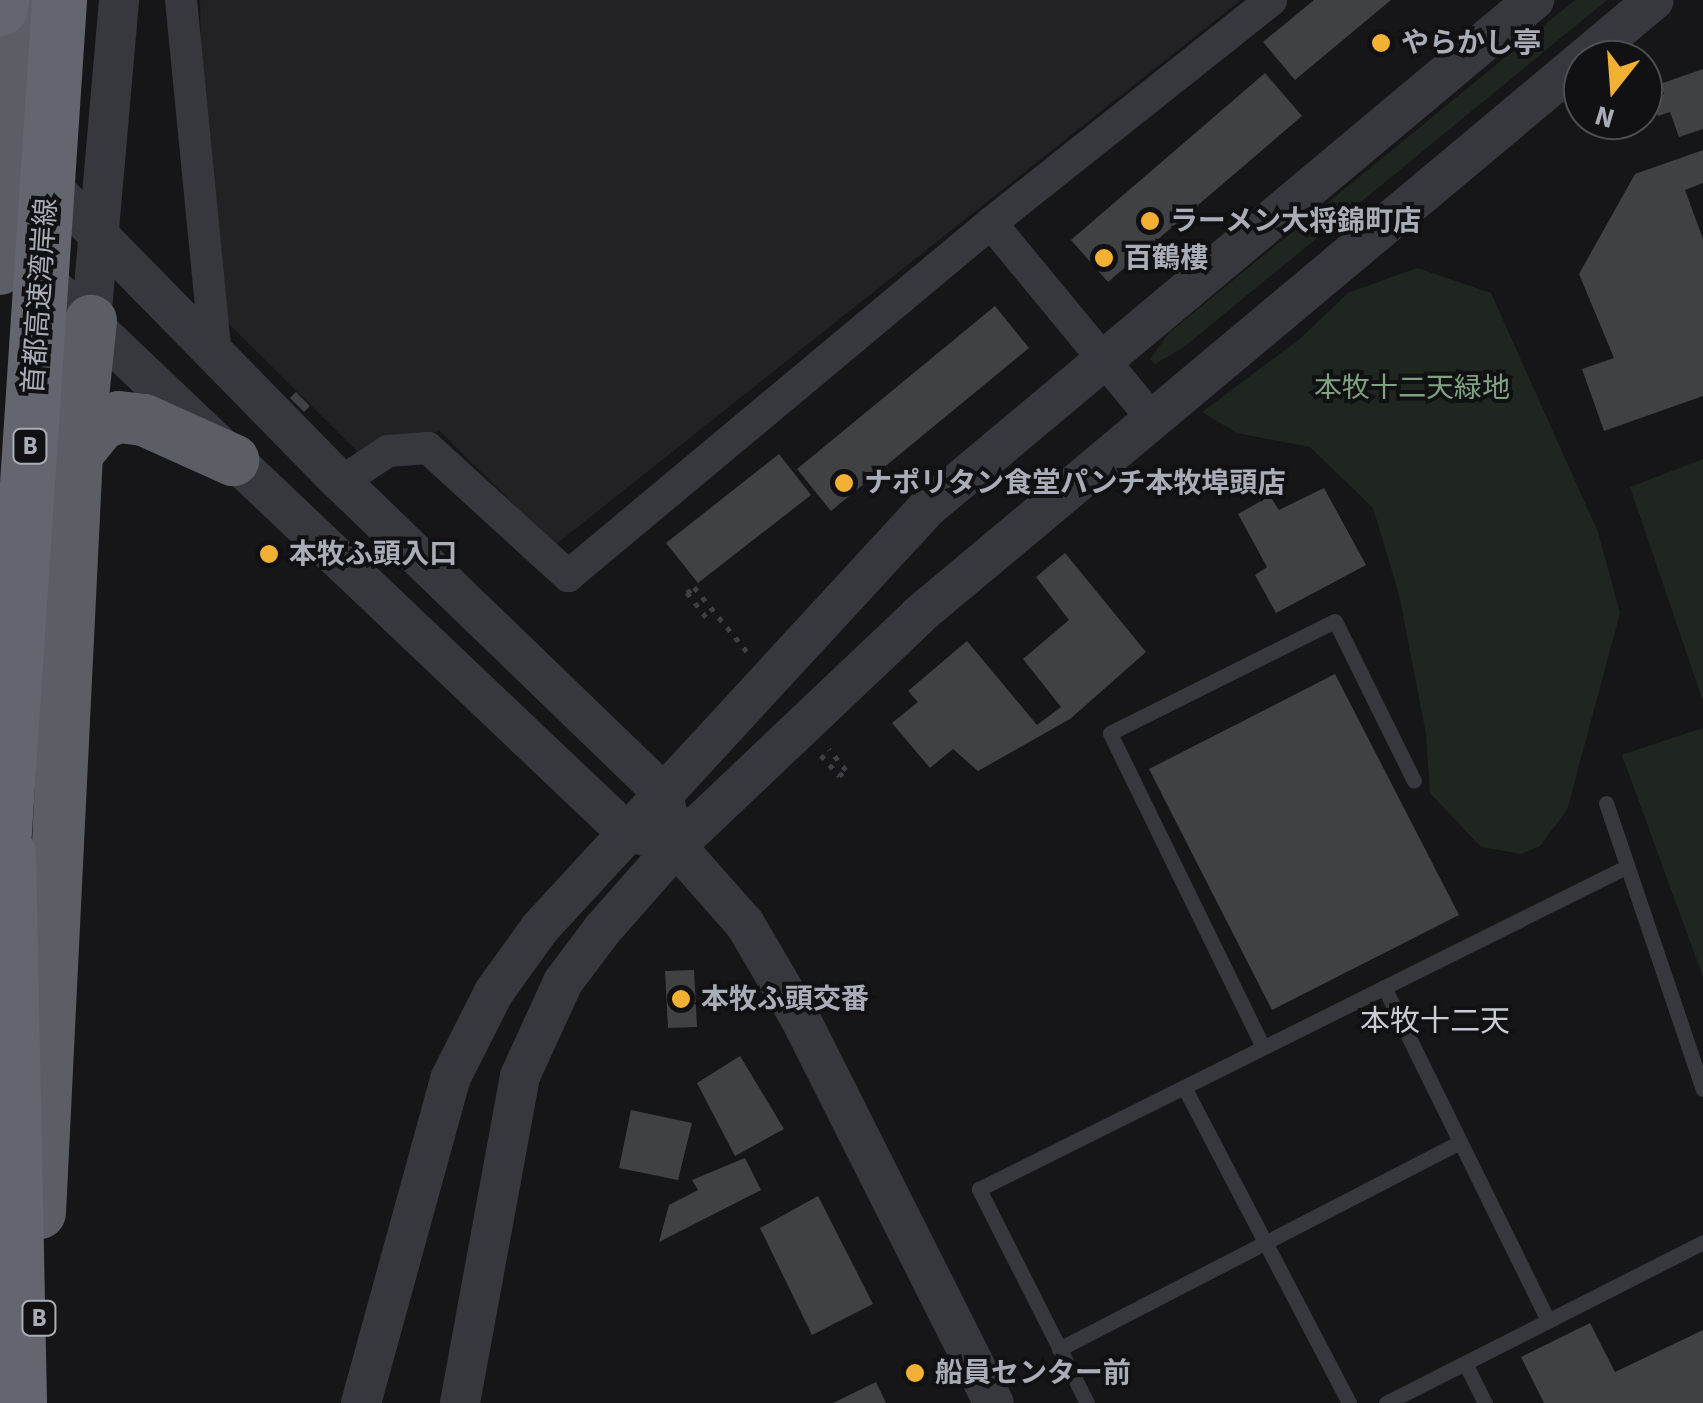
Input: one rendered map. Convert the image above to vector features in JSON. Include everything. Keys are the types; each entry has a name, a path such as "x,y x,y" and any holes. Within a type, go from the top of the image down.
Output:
{"highway":[{"path":"0,0 0,8"},
{"path":"0,269 18,0"},
{"path":"0,666 43,0"},
{"name":"首都高速湾岸線","path":"0,891 59,0"},
{"path":"19,1403 39,1232 76,454 90,321"},
{"path":"76,454 101,424 120,417 144,420 233,460"},
{"path":"6,790 19,1403"},
{"name":"B","path":"39,1232 39,1403"}],"street":[{"path":"90,321 119,0"},
{"path":"181,0 215,349"},
{"path":"341,482 388,451 428,448 568,576 991,223 1271,0"},
{"path":"361,1403 440,1110 463,1050 512,964 624,830 927,508 1534,0"},
{"path":"459,1401 510,1111 530,1048 578,960 676,846 919,615 1150,416 1654,0"},
{"path":"0,136 215,349 341,482 662,792 676,846 745,924 775,972 994,1403"},
{"path":"991,223 1150,416"},
{"path":"0,238 624,830 676,846"}],"lane":[{"path":"1264,1047 1110,733 1335,621 1414,781"},
{"path":"1606,804 1703,1089"},
{"path":"1086,1403 978,1189 1626,867"},
{"path":"1384,987 1548,1321"},
{"path":"1184,1087 1349,1403"},
{"path":"1059,1349 1460,1142"},
{"path":"1386,1403 1703,1242"},
{"path":"1465,1363 1485,1403"}],"path":[{"path":"706,616 686,593 694,587 713,611"},
{"path":"819,752 839,776 846,770 826,746"}],"shaded area":[{"path":"200,0 1241,0 555,545 440,431 362,456 227,322 203,130"}],"green space":[{"path":"1575,0 1607,0 1184,347 1155,364 1150,359 1170,332"},
{"name":"本牧十二天緑地","path":"1417,268 1491,293 1598,532 1620,613 1567,810 1540,846 1521,854 1481,847 1430,793 1426,734 1399,594 1373,508 1310,447 1237,433 1202,412 1301,338 1348,293"},
{"path":"1703,459 1703,701 1630,487"},
{"path":"1703,728 1703,977 1622,755"}],"building":[{"path":"1314,0 1391,0 1295,80 1263,42"},
{"path":"1703,69 1703,129 1679,137 1670,112 1663,114 1663,83"},
{"path":"1265,73 1302,116 1108,282 1071,240"},
{"path":"1703,150 1703,183 1685,190 1703,239 1703,396 1604,431 1582,369 1614,358 1579,274 1635,174"},
{"path":"995,306 1029,348 831,511 797,469"},
{"path":"296,392 310,406 304,412 290,398"},
{"path":"779,454 811,495 698,583 666,543"},
{"path":"1324,488 1366,565 1276,613 1255,575 1267,567 1238,514 1270,496 1279,510"},
{"path":"1065,553 1146,652 1070,719 978,771 953,749 930,768 892,723 918,702 908,691 967,641 1037,725 1061,707 1023,659 1069,620 1036,577"},
{"path":"1335,674 1459,915 1272,1010 1149,769"},
{"name":"本牧ふ頭交番","path":"694,970 697,1027 668,1028 665,971"},
{"path":"740,1056 784,1129 735,1156 697,1083"},
{"path":"631,1110 692,1123 678,1180 619,1168"},
{"path":"745,1158 761,1190 659,1242 669,1205 698,1190 692,1180"},
{"path":"818,1196 873,1304 812,1335 760,1228"},
{"path":"1590,1323 1615,1372 1703,1330 1703,1403 1544,1403 1521,1357"},
{"path":"876,1382 886,1403 833,1403"}],"place":[{"name":"やらかし亭","path":"1381,43"},
{"name":"ラーメン大将錦町店","path":"1150,221"},
{"name":"百鶴樓","path":"1104,258"},
{"name":"ナポリタン食堂パンチ本牧埠頭店","path":"844,483"},
{"name":"本牧ふ頭入口","path":"269,554"},
{"name":"本牧ふ頭交番","path":"681,999"},
{"name":"船員センター前","path":"915,1373"}],"district":[{"name":"本牧十二天","path":"1435,1022"}]}
